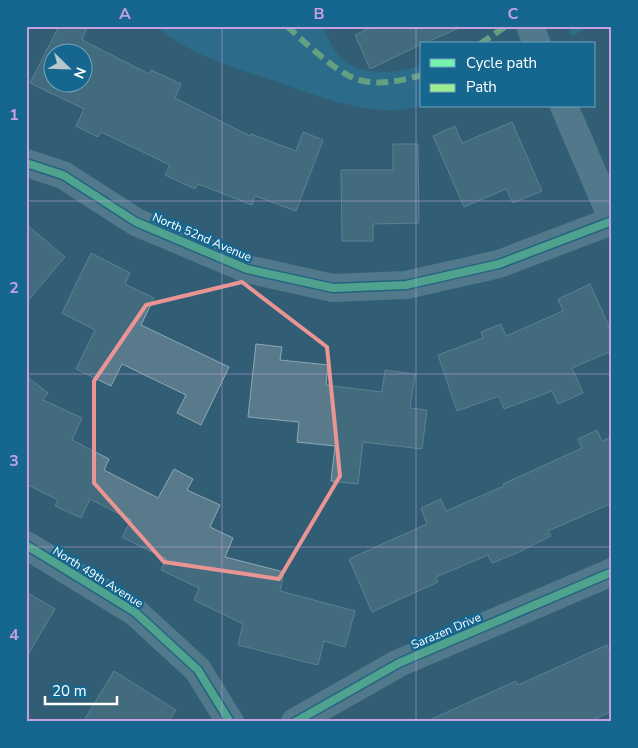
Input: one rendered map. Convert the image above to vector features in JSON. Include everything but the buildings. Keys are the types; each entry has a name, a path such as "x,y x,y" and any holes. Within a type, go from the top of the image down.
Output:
{"street":[{"path":"530,26 536,42"},
{"path":"565,108 612,219"},
{"name":"North 52nd Avenue","path":"26,164 63,175 136,222 247,269 332,288 406,285 499,264 612,219"},
{"name":"North 49th Avenue","path":"26,546 135,612 198,670 230,722"},
{"name":"Sarazen Drive","path":"295,722 399,663 612,572"}],"highlighted area":[{"path":"242,282 327,347 340,476 279,579 164,562 94,483 94,381 146,305"}],"shaded area":[{"path":"156,26 323,26 337,54 357,68 368,71 391,72 420,66 420,106 379,110 326,99 199,54"},
{"path":"568,26 591,26 572,36"}],"marked path":[{"path":"287,26 339,70 356,79 381,82 397,81 420,75"},
{"path":"483,42 506,26"}],"cycle path":[{"path":"26,163 63,175 136,222 247,269 333,288 406,285 499,264 612,221"},
{"path":"26,545 135,612 198,670 230,722"},
{"path":"295,722 399,663 612,572"}]}
